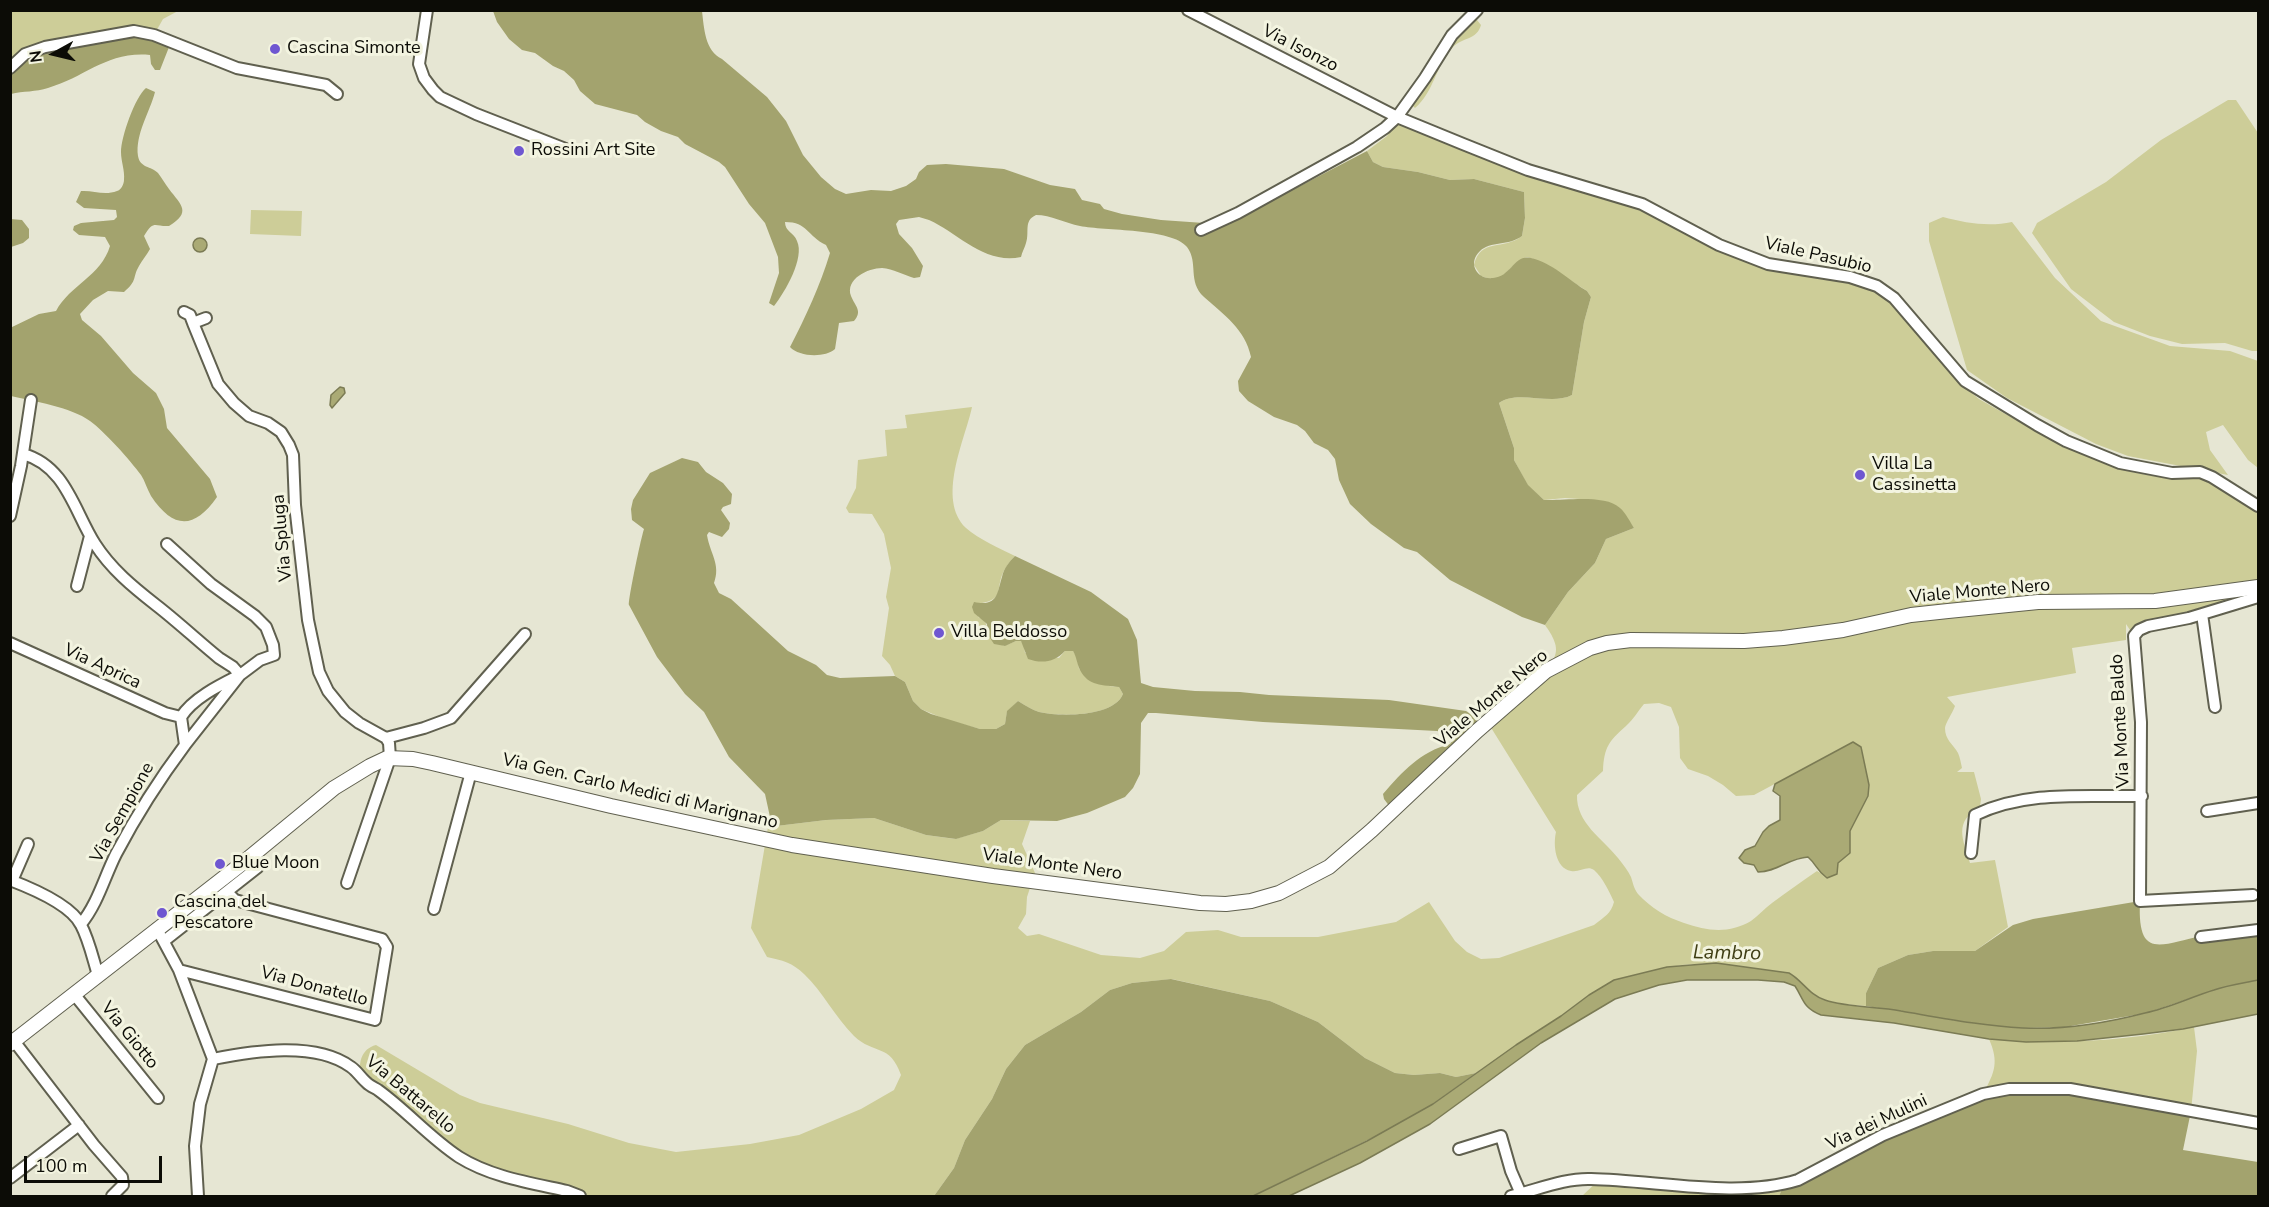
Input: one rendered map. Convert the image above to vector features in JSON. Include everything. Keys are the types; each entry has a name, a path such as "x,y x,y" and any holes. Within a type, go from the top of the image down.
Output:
{"street":[{"path":"427,10 419,64 424,78 440,97 538,142 568,150"},
{"name":"Via Isonzo","path":"1188,10 1397,117"},
{"path":"1201,230 1238,213 1357,147 1397,117 1452,35 1478,10"},
{"path":"10,68 25,54 45,47 134,31 154,35 237,68 326,85 337,94"},
{"name":"Viale Pasubio","path":"1397,117 1528,170 1642,204 1719,245 1768,264 1850,277 1877,286 1894,298 1965,381 2037,425 2066,441 2120,463 2172,472 2200,472 2259,506"},
{"name":"Via Spluga","path":"184,312 190,315 218,384 229,398 249,416 268,423 281,432 289,445 293,455 295,506 308,620 322,678 328,692 345,712 386,738"},
{"path":"194,323 206,318"},
{"path":"10,516 18,461 31,400"},
{"path":"18,461 33,457 47,465 69,492 90,536 108,562 122,577 240,675"},
{"path":"77,586 90,536"},
{"path":"167,544 211,584 255,616 266,627 274,655 260,660 240,675 218,686 186,710 181,717 185,745"},
{"name":"Viale Monte Nero","path":"792,845 1200,903 1226,904 1251,901 1279,893 1329,867 1388,817 1477,731 1546,671 1590,648 1625,641 1744,641 1783,638 1843,630 1911,615 1948,611 2038,602 2156,601 2259,587"},
{"name":"Via Monte Baldo","path":"2253,895 2140,901 2142,796 2140,699 2134,636 2139,630 2148,626 2202,615 2259,597"},
{"path":"2202,615 2215,707"},
{"path":"347,883 390,758 389,743 386,738 451,718 525,634"},
{"name":"Via Aprica","path":"10,643 165,713 181,717"},
{"name":"Via Sempione","path":"81,924 101,891 111,865 154,785 240,675"},
{"path":"112,1197 123,1185 122,1177 12,1043 98,975 161,935 229,884 334,788 369,766 390,758"},
{"name":"Via Gen. Carlo Medici di Marignano","path":"390,758 413,759 611,806 792,845"},
{"path":"434,909 476,773"},
{"path":"1971,853 1975,815 1994,806 2038,797 2142,796"},
{"path":"2207,811 2259,803"},
{"path":"28,844 11,881 29,887 49,898 81,924 98,975"},
{"path":"229,884 258,867"},
{"name":"Via Donatello","path":"179,970 375,1020 387,947 382,939 235,900 229,884"},
{"path":"2201,937 2259,930"},
{"path":"161,935 179,970 213,1059 200,1104 195,1146 198,1197"},
{"name":"Via Giotto","path":"74,994 158,1098"},
{"name":"Via Battarello","path":"213,1059 246,1052 279,1051 312,1052 332,1057 351,1066 366,1083 461,1158 489,1172 567,1191 579,1197"},
{"name":"Via dei Mulini","path":"1516,1195 1572,1180 1590,1179 1759,1188 1784,1185 1903,1127 1983,1094 2009,1089 2070,1089 2259,1123"},
{"path":"10,1178 79,1125"},
{"path":"1459,1149 1501,1136 1516,1195"}],"shaded area":[{"path":"11,11 178,11 163,19 154,35 11,68"},
{"path":"493,11 702,11 706,38 712,51 767,97 786,121 803,155 821,177 835,189 846,194 871,190 891,191 906,186 916,179 919,172 927,165 946,164 1004,169 1050,185 1075,189 1082,200 1100,204 1104,209 1161,220 1204,223 1214,228 1256,209 1367,151 1373,162 1383,167 1450,180 1474,179 1524,192 1525,218 1522,236 1494,244 1480,251 1474,261 1478,274 1487,278 1499,277 1520,259 1531,258 1553,268 1587,291 1591,297 1584,322 1572,395 1554,399 1515,397 1499,403 1514,448 1514,460 1528,485 1544,500 1605,501 1620,508 1634,528 1606,539 1595,563 1568,592 1545,625 1522,617 1450,580 1417,552 1404,548 1371,524 1350,504 1339,480 1335,459 1328,450 1314,443 1297,425 1274,417 1248,401 1239,391 1238,381 1251,357 1244,338 1233,323 1199,291 1187,247 1167,236 1153,233 1091,228 1036,215 1028,224 1027,239 1021,257 1008,258 984,252 929,220 919,217 899,220 896,224 899,234 912,248 923,266 920,277 914,278 882,268 864,272 854,280 850,290 857,308 857,317 854,321 839,323 835,349 819,355 799,353 790,347 826,265 830,253 826,245 798,224 785,222 786,228 797,241 798,256 793,275 783,292 774,306 769,303 779,273 778,257 765,223 749,204 725,167 685,144 678,137 645,122 637,115 595,104 580,91 574,80 564,71 535,53 522,50 509,39 497,22"},
{"path":"1477,20 1481,25 1479,30 1453,47 1447,54 1427,94 1415,108 1410,103 1468,22"},
{"path":"134,31 171,42 160,70 155,70 151,64 150,55 121,57 48,88 11,94 11,68 18,58"},
{"path":"146,88 155,92 141,131 138,148 139,160 143,165 158,173 180,204 182,212 180,217 169,226 155,225 147,231 144,236 150,249 140,264 133,282 124,292 108,291 93,300 80,314 82,320 101,336 133,373 156,393 164,409 167,428 210,479 217,497 200,515 192,520 184,521 175,520 159,507 142,477 124,454 90,421 62,408 11,396 10,328 39,314 56,311 69,294 93,273 106,256 110,246 105,237 79,235 73,230 74,226 81,223 114,220 117,217 116,210 84,208 76,202 81,191 108,193 122,187 124,182 121,152 123,137 133,108"},
{"path":"2228,100 2236,100 2258,133 2258,351 2225,343 2182,344 2150,336 2114,322 2071,289 2032,233 2037,223 2106,182 2161,140"},
{"path":"1396,121 1526,174 1641,208 1717,250 1767,269 1849,282 1875,290 1888,300 1957,381 1979,399 2063,446 2132,472 2153,476 2206,479 2258,510 2258,584 2157,598 2041,599 1933,609 1849,625 1762,636 1715,635 1715,640 1744,641 1783,638 1843,630 1911,615 1948,611 2038,602 2155,601 2258,587 2258,597 2189,618 2148,626 2139,630 2134,636 2126,624 2126,640 2072,648 2076,673 1947,697 1955,706 1946,724 1945,732 1960,758 1962,768 1957,772 1974,772 1981,799 1980,807 1966,819 1963,825 1963,839 1970,863 1995,860 2008,927 1975,951 1933,951 1908,955 1878,968 1866,993 1866,1006 1837,1003 1816,996 1789,973 1716,963 1681,965 1614,980 1476,1073 1456,1077 1440,1073 1414,1075 1395,1073 1365,1058 1318,1022 1270,1001 1172,979 1132,983 1110,990 1081,1012 1025,1045 1006,1069 992,1099 965,1140 954,1168 934,1196 580,1196 489,1172 461,1158 439,1143 360,1076 364,1053 376,1045 460,1095 480,1103 568,1124 629,1143 676,1152 750,1144 799,1135 861,1109 894,1090 901,1075 892,1058 854,1036 800,970 778,959 767,957 751,928 768,827 826,820 874,818 926,835 955,839 983,831 1001,820 1030,821 1022,844 1035,873 1027,897 1026,914 1018,928 1027,936 1039,934 1101,955 1140,958 1164,951 1186,932 1218,930 1241,937 1318,937 1396,922 1429,902 1455,941 1467,952 1481,959 1499,958 1594,925 1607,915 1614,902 1608,889 1594,870 1571,871 1558,861 1555,849 1556,832 1485,718 1554,658 1556,645 1545,625 1568,592 1595,563 1606,539 1634,528 1617,506 1595,500 1565,498 1544,500 1528,486 1514,460 1514,448 1499,403 1515,397 1554,399 1572,395 1584,322 1591,297 1587,291 1545,264 1528,257 1521,259 1502,276 1490,279 1481,276 1474,265 1477,256 1482,251 1487,247 1507,243 1522,236 1525,218 1524,192 1474,179 1450,180 1383,167 1373,162 1367,151 1387,136","holes":["1659,703 1671,707 1679,727 1680,758 1688,769 1708,776 1736,796 1754,795 1853,742 1861,747 1869,785 1868,797 1850,831 1850,853 1838,863 1837,874 1827,877 1817,871 1751,921 1734,928 1718,930 1701,928 1677,921 1659,912 1643,899 1622,863 1586,822 1581,814 1577,795 1603,771 1609,745 1644,704"]},
{"path":"251,210 302,211 301,236 250,234"},
{"path":"1943,217 1977,224 2012,222 2055,278 2101,321 2170,346 2230,351 2258,361 2258,468 2248,460 2223,425 2206,432 2210,450 2228,475 2128,456 2096,444 2007,398 1967,370 1929,241 1929,223"},
{"path":"10,219 22,220 29,229 29,238 11,247"},
{"path":"200,238 205,240 207,245 205,250 200,252 195,250 193,245 195,240"},
{"path":"340,387 344,388 345,393 332,408 331,395"},
{"path":"972,407 955,469 953,502 957,516 971,532 1015,556 1001,578 997,595 992,600 982,603 978,617 985,622 988,635 1004,646 1021,641 1025,653 1059,658 1065,651 1073,651 1077,657 1079,669 1109,686 1119,687 1123,694 1118,702 1109,707 1086,714 1060,715 1039,712 1018,701 1007,712 1005,724 996,729 980,729 947,720 921,709 913,701 905,682 895,676 890,665 882,656 889,608 886,597 891,568 884,534 872,514 849,513 846,508 856,488 858,460 887,456 885,430 907,428 905,415"},
{"path":"682,458 698,462 706,472 723,483 732,494 731,504 721,510 730,523 729,529 722,537 709,532 707,535 716,564 714,583 719,593 731,599 788,651 816,665 827,675 840,678 895,676 905,682 913,701 921,709 931,714 980,729 996,729 1005,724 1007,711 1018,701 1039,712 1072,715 1086,714 1109,707 1118,702 1123,694 1119,687 1096,684 1087,679 1080,670 1073,651 1065,651 1053,660 1038,661 1028,659 1021,641 1005,646 994,644 988,635 987,624 974,613 972,607 974,602 992,601 1004,571 1015,556 1091,592 1128,619 1137,640 1141,683 1153,687 1195,691 1389,700 1466,711 1485,724 1390,807 1383,794 1405,770 1421,757 1450,744 1454,739 1451,735 1437,731 1263,722 1148,713 1141,723 1140,774 1133,788 1125,797 1087,813 1057,821 1001,820 983,831 956,839 926,835 874,818 826,820 768,827 770,817 765,794 729,757 704,712 685,694 657,657 629,605 644,529 632,520 633,500 650,473"},
{"path":"1853,742 1861,747 1869,785 1868,796 1850,831 1850,853 1838,863 1837,874 1827,878 1808,857 1758,872 1754,865 1744,863 1739,858 1745,850 1755,846 1763,832 1780,820 1780,796 1773,791 1775,784"},
{"path":"2140,901 2143,933 2147,941 2154,944 2258,930 2258,980 2217,989 2147,1013 2065,1027 1997,1027 1866,1006 1866,993 1878,968 1908,955 1933,951 1975,951 2013,925 2033,919"},
{"path":"1716,963 1789,973 1814,995 1834,1003 1892,1009 2008,1027 2053,1028 2115,1020 2163,1008 2219,988 2258,980 2258,1014 2183,1029 2143,1034 2077,1041 2026,1042 1989,1039 1894,1023 1821,1015 1807,1006 1795,986 1784,982 1687,980 1659,985 1615,999 1541,1043 1430,1124 1360,1163 1289,1196 1253,1196 1367,1141 1433,1104 1614,980 1667,967"},
{"path":"1171,979 1270,1001 1318,1022 1365,1058 1395,1073 1414,1075 1440,1073 1456,1077 1476,1073 1433,1104 1386,1131 1253,1196 934,1196 954,1168 965,1140 992,1099 1006,1069 1025,1045 1081,1012 1110,990 1132,983"},
{"path":"2194,1027 2197,1051 2191,1111 1983,1094 1995,1061 1989,1039 2066,1042 2118,1039"},
{"path":"2048,1088 2191,1111 2183,1150 2258,1162 2258,1196 1779,1196 1784,1185 1983,1094"},
{"path":"1600,1179 1784,1185 1779,1196 1582,1196"}],"place":[{"name":"Cascina Simonte","path":"275,49"},
{"name":"Rossini Art Site","path":"519,151"},
{"name":"Villa La Cassinetta","path":"1860,475"},
{"name":"Villa Beldosso","path":"939,633"},
{"name":"Blue Moon","path":"220,864"},
{"name":"Cascina del Pescatore","path":"162,913"}],"water label":[{"name":"Lambro","path":"1727,954"}]}
